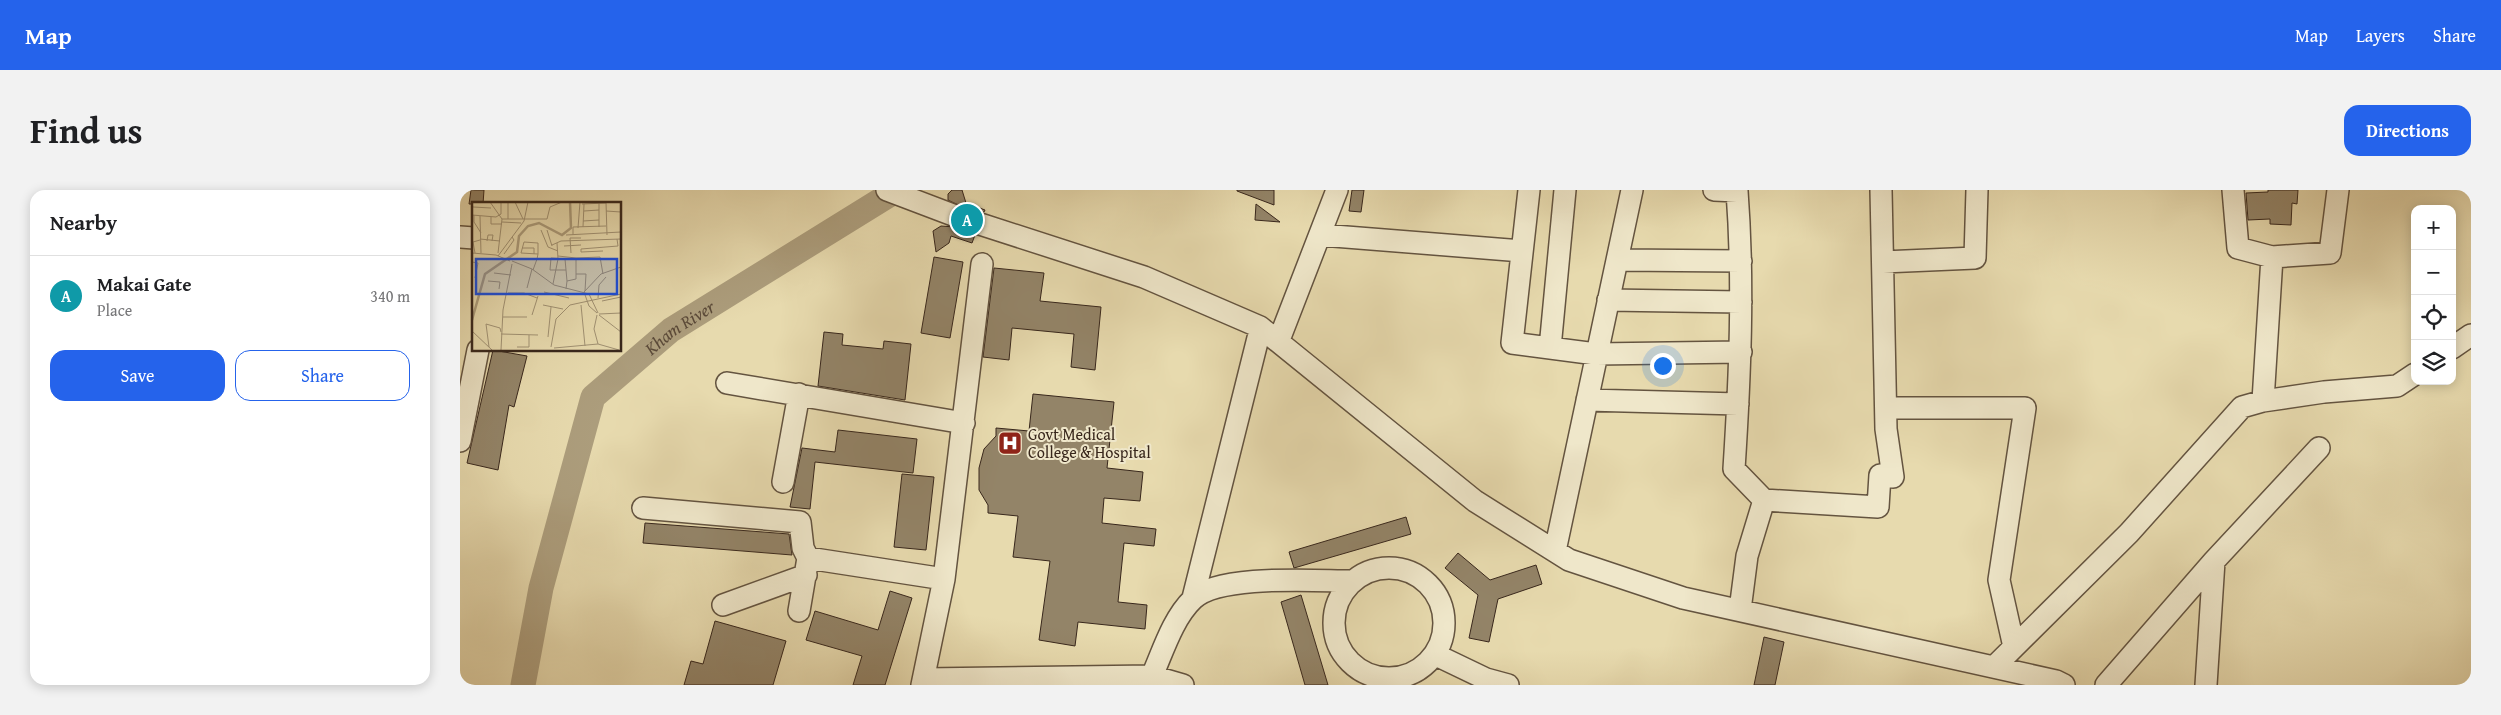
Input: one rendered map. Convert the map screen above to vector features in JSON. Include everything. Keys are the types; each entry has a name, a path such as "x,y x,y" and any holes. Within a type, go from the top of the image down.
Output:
{"street":[{"path":"887,190 954,215"},
{"path":"1279,340 1337,190"},
{"path":"1529,190 1512,344 1596,354 1741,352"},
{"path":"1550,348 1565,190"},
{"path":"1555,551 1632,190"},
{"path":"1714,190 1737,191 1741,261 1741,352 1734,469 1764,500 1878,507 1880,475 1893,477 1886,429 1881,190"},
{"path":"1883,262 1975,258 1977,190"},
{"path":"2233,190 2238,248 2272,257 2330,253 2338,190"},
{"path":"980,224 1144,277 1260,327 1279,340 1475,501 1569,560 1683,598 1740,610 1997,676 2056,681 2064,685"},
{"path":"1321,235 1522,251"},
{"path":"2263,401 2272,257"},
{"path":"1618,260 1741,261"},
{"path":"982,264 944,580 923,682 1152,676 1183,685"},
{"path":"1608,300 1741,302"},
{"path":"2456,345 2471,335"},
{"path":"1152,676 1176,624 1193,598 1258,338"},
{"path":"460,441 478,351"},
{"path":"1997,676 2014,647 2129,533 2242,407 2263,401 2324,392 2397,386 2411,377"},
{"path":"727,382 964,423"},
{"path":"783,482 799,394"},
{"path":"1587,400 1738,404"},
{"path":"1886,408 2025,408 1999,580 2014,647"},
{"path":"2106,685 2214,561 2319,448"},
{"path":"1740,610 1747,556 1764,500"},
{"path":"643,508 800,522 807,566 799,611"},
{"path":"2206,685 2214,561"},
{"path":"723,605 807,566 944,580"},
{"path":"1193,598 1207,590 1234,583 1351,581 1380,568 1401,568 1422,577 1437,593 1445,613 1444,635 1436,655 1420,670 1400,678 1360,678 1358,669 1342,653 1334,633 1335,611 1343,591 1351,581"},
{"path":"1436,655 1486,679 1508,685"}],"building":[{"path":"471,190 484,190 483,202 472,202 472,204 469,204"},
{"path":"952,190 962,190 966,203 985,210 984,212 972,214 968,220 968,227 975,235 972,243 951,236 949,243 936,252 933,231 941,226 955,227 965,219 962,207 948,200 948,194"},
{"path":"1274,190 1274,205 1237,191"},
{"path":"1352,190 1364,190 1361,212 1349,211"},
{"path":"2268,190 2298,190 2297,204 2292,203 2291,225 2270,224 2270,219 2248,220 2246,193 2268,192"},
{"path":"1256,204 1280,222 1255,220"},
{"path":"934,257 963,262 950,338 921,333"},
{"path":"994,268 1044,273 1040,301 1101,307 1095,370 1071,367 1074,334 1012,328 1009,360 983,357"},
{"path":"824,332 843,334 842,345 883,349 884,341 911,344 905,400 818,386"},
{"path":"493,351 527,356 514,407 509,405 498,470 467,463"},
{"path":"1033,394 1114,402 1107,468 1143,472 1140,501 1104,498 1102,523 1156,529 1154,546 1124,543 1118,602 1147,605 1145,629 1078,622 1075,646 1039,640 1050,561 1013,557 1018,516 988,513 988,505 979,490 979,468 984,449 996,436 996,428 1029,431"},
{"path":"838,430 917,439 913,473 815,462 810,509 790,507 802,448 835,452"},
{"path":"902,474 934,477 926,550 894,547"},
{"path":"1406,517 1411,534 1294,568 1289,552"},
{"path":"645,523 789,534 792,555 643,543"},
{"path":"1458,553 1490,580 1536,565 1542,584 1498,599 1489,642 1469,638 1478,595 1445,568"},
{"path":"890,591 912,598 885,685 853,685 862,656 806,640 815,611 878,630"},
{"path":"1301,595 1328,685 1305,685 1281,602"},
{"path":"715,621 786,641 773,685 684,685 691,661 703,664"},
{"path":"1764,637 1784,642 1775,685 1754,685"}],"waterway":[{"name":"Kham River","path":"523,685 541,588 593,397 671,330 897,190"}],"tunnel":[{"path":"953,215 980,224"}],"place":[{"name":"Makai Gate","path":"967,220"},
{"name":"Govt Medical College & Hospital","path":"1010,443"}]}
